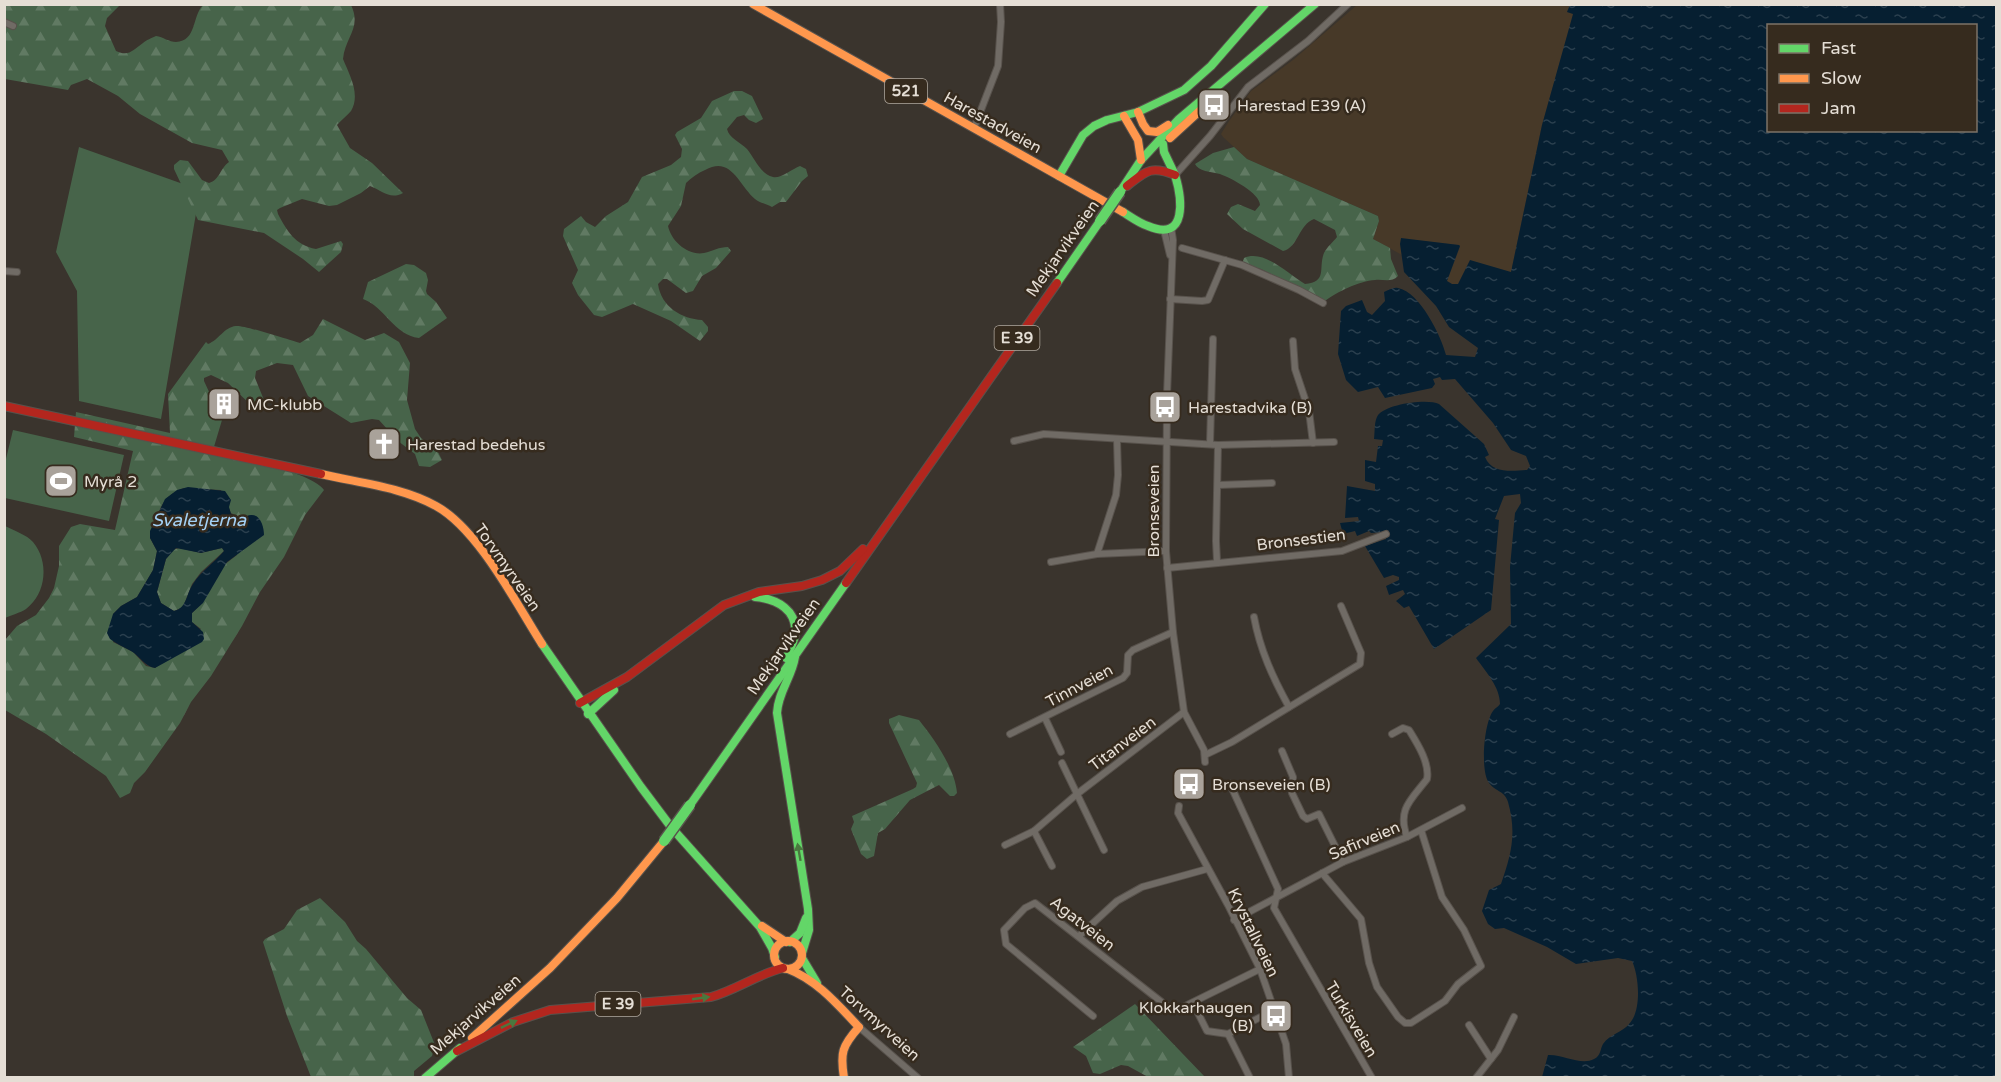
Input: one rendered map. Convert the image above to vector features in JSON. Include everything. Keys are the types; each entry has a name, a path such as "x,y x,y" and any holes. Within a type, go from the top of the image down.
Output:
{"main road":[{"name":"Harestadveien","path":"753,4 1149,227 1167,229"},
{"path":"1059,176 1083,135 1094,126 1107,120 1138,112 1169,99 1199,78 1265,4"},
{"name":"E 39","path":"1160,142 1249,67 1316,4"},
{"name":"E 39","path":"1138,112 1145,129 1158,132 1179,119 1244,63 1273,42"},
{"path":"1124,116 1138,140 1141,160"},
{"name":"E 39","path":"1160,142 1179,119"},
{"path":"1160,142 1182,194 1178,221 1167,229"},
{"name":"Mekjarvikveien","path":"1123,189 1141,160 1160,142"},
{"name":"Mekjarvikveien","path":"426,1077 550,968 617,898 664,841 1100,221 1160,142"},
{"name":"E 39","path":"1123,189 1149,169 1161,168 1175,175"},
{"name":"Torvmyrveien","path":"4,406 393,490 434,506 453,518 479,546 580,703 666,821 752,918 772,946 775,957"},
{"name":"E 39","path":"588,714 627,677 714,611 739,598 759,592 811,584 830,576 849,564 882,530"},
{"name":"E 39","path":"739,598 774,599 791,614 795,636 781,674"},
{"name":"E 39","path":"796,654 792,672 779,698 777,714 808,909 809,930 802,956"},
{"name":"E 39","path":"580,703 627,677"},
{"path":"788,942 798,945 802,956 798,965 785,968 779,965 775,957 776,949 788,942 802,928 808,909"},
{"name":"Torvmyrveien","path":"752,918 778,938 788,942"},
{"name":"Torvmyrveien","path":"802,956 822,991"},
{"name":"E 39","path":"457,1051 513,1022 550,1010 711,997 738,988 770,971 785,968"},
{"name":"Torvmyrveien","path":"785,968 798,973 822,991 859,1027"},
{"path":"844,1077 841,1049 859,1027"}],"street":[{"path":"974,128 998,66 1000,4"},
{"path":"1175,175 1210,136 1248,87 1308,41 1348,4"},
{"path":"4,22 13,26"},
{"name":"Bronseveien","path":"1167,229 1172,261 1166,443 1167,568 1184,712 1205,758 1360,664 1361,653 1341,606"},
{"path":"1182,248 1252,269 1323,303"},
{"path":"1170,299 1208,300 1225,260"},
{"path":"4,271 17,272"},
{"path":"1210,444 1213,339"},
{"path":"1293,341 1295,369 1309,411 1313,443"},
{"path":"1014,441 1044,434 1218,445 1334,442"},
{"path":"1097,554 1116,495 1117,440"},
{"path":"1217,561 1218,445"},
{"path":"1218,485 1272,483"},
{"name":"Bronsestien","path":"1167,568 1217,561 1342,551 1386,534"},
{"path":"1051,562 1097,554 1166,551"},
{"path":"1254,617 1258,638 1271,674 1289,707"},
{"name":"Tinnveien","path":"1010,734 1123,678 1127,672 1128,655 1133,650 1173,632"},
{"name":"Titanveien","path":"1005,845 1034,831 1077,794 1184,712"},
{"name":"Tinnveien","path":"1045,718 1061,752"},
{"path":"1392,734 1403,728 1409,730 1419,747 1428,774 1404,810 1403,825 1407,837"},
{"path":"1282,751 1293,777 1292,793 1303,816 1307,819 1318,814 1343,862"},
{"name":"Titanveien","path":"1062,764 1104,850"},
{"path":"1230,784 1278,889 1276,897"},
{"name":"Krystallveien","path":"1179,806 1178,813 1260,969 1286,1044 1289,1077"},
{"name":"Safirveien","path":"1234,920 1343,862 1407,837 1462,808"},
{"path":"1322,873 1361,919 1377,987 1398,1017 1406,1023 1411,1023 1445,1000 1458,984 1481,966 1464,930 1442,897 1421,830"},
{"path":"1034,831 1052,866"},
{"path":"1079,936 1117,901 1142,887 1207,869"},
{"name":"Turkisveien","path":"1276,897 1274,908 1372,1077"},
{"name":"Agatveien","path":"1093,1017 1006,944 1004,930 1025,908 1035,903 1168,1007 1179,1009 1260,969"},
{"path":"1193,1003 1207,1031 1228,1034 1274,1010"},
{"path":"1489,1077 1478,1075 1491,1059 1514,1017"},
{"path":"1469,1025 1491,1059"},
{"name":"Torvmyrveien","path":"859,1027 918,1077"},
{"path":"1228,1034 1250,1077"}],"shaded area":[{"path":"1570,4 1567,12 1574,14 1542,125 1511,272 1457,285 1452,284 1447,281 1459,245 1401,239 1402,255 1373,239 1379,221 1378,216 1247,159 1221,134 1251,91 1293,60 1357,5"}],"green space":[{"path":"4,5 120,5 107,18 105,26 116,51 124,53 131,52 156,36 173,42 183,41 191,33 203,5 351,5 355,20 343,59 353,84 355,98 351,111 337,125 350,148 372,163 403,193 394,196 370,186 337,205 329,206 302,199 277,210 288,231 302,244 316,249 341,241 343,244 341,252 319,272 264,233 198,220 174,165 180,160 188,161 202,180 209,183 216,179 229,162 222,150 192,143 140,114 118,96 87,79 71,85 68,90 5,79"},
{"path":"734,91 742,91 752,96 763,119 756,123 744,115 737,117 727,129 730,135 747,149 768,175 779,177 800,166 806,169 808,176 786,202 780,202 772,207 755,199 734,174 722,166 714,166 702,171 686,183 681,206 668,226 676,242 686,250 698,253 728,247 731,251 716,268 702,276 693,291 686,293 667,279 663,279 658,284 663,299 668,305 680,314 702,320 708,327 708,331 700,341 671,321 633,304 602,317 594,315 578,295 572,283 578,270 563,236 564,229 581,216 595,227 606,216 628,202 642,177 671,165 681,157 682,149 675,135 677,132 701,118 712,101"},
{"path":"79,147 200,190 161,419 79,401 77,291 56,252"},
{"path":"1234,147 1247,159 1378,216 1379,221 1373,239 1390,248 1391,259 1398,276 1390,280 1369,281 1355,285 1325,301 1261,269 1242,264 1244,258 1260,257 1276,264 1305,284 1312,283 1320,277 1324,253 1337,237 1335,230 1314,219 1305,226 1292,245 1283,251 1243,229 1227,214 1231,207 1238,204 1255,211 1260,205 1259,200 1244,186 1220,174 1202,170 1195,164 1213,153"},
{"path":"406,264 414,265 426,273 427,294 447,318 419,338 403,332 378,308 363,299 368,282"},
{"path":"323,319 365,340 384,333 399,342 410,363 407,400 415,429 421,438 437,450 442,460 430,467 419,466 415,454 398,441 379,420 351,423 308,396 293,365 277,363 256,371 255,378 264,400 263,403 253,407 228,383 211,375 204,378 222,420 213,450 290,471 305,477 324,490 305,515 284,557 260,592 211,676 191,702 180,723 145,772 134,783 130,793 120,798 106,776 46,734 5,710 5,640 17,626 36,615 49,598 59,566 59,546 71,527 80,524 115,530 133,451 74,437 76,412 170,433 168,394 206,342 208,344 212,342 228,329 236,326 300,343 313,335","holes":["184,488 221,490 231,513 241,518 245,517 237,555 224,565 202,603 192,613 192,622 201,629 155,668 146,666 133,652 113,642 113,614 121,606 137,597 153,570 157,551 150,538 161,508 169,496"]},
{"name":"Myrå 2","path":"13,430 124,455 109,521 5,498 5,463"},
{"path":"5,526 33,542 42,558 43,577 42,586 33,602 26,609 5,618"},
{"path":"179,548 201,553 222,548 224,551 201,572 192,584 183,607 174,611 161,603 157,592 166,559 173,550"},
{"path":"899,715 919,720 925,728 948,764 957,793 950,796 939,785 910,800 885,829 878,833 874,856 867,859 861,854 851,829 854,822 852,816 913,789 917,783 889,723 889,719"},
{"path":"320,898 345,922 357,941 407,998 421,1010 435,1045 432,1056 414,1071 414,1077 311,1077 287,1016 263,942 284,929 297,910"},
{"path":"1135,1004 1205,1077 1148,1077 1128,1066 1121,1065 1100,1074 1093,1073 1086,1056 1073,1047"}],"water":[{"path":"1570,5 1996,5 1996,1077 1542,1077 1548,1055 1578,1061 1589,1061 1596,1058 1603,1044 1626,1027 1633,1018 1638,993 1632,961 1618,958 1576,964 1547,947 1504,928 1495,929 1488,924 1482,911 1489,890 1501,884 1512,844 1512,824 1507,798 1489,783 1486,777 1484,747 1487,726 1493,711 1500,704 1498,692 1492,680 1476,658 1511,624 1510,567 1515,513 1521,503 1520,494 1504,496 1495,519 1499,520 1491,610 1434,649 1409,606 1404,608 1396,601 1405,594 1403,590 1389,595 1386,586 1399,580 1399,577 1393,575 1384,578 1365,546 1386,539 1386,532 1371,533 1369,531 1357,536 1355,531 1343,534 1340,523 1359,521 1358,517 1345,518 1347,486 1375,491 1375,484 1365,481 1365,460 1376,462 1378,446 1382,446 1383,440 1374,439 1378,415 1398,405 1426,402 1439,404 1484,444 1489,455 1485,457 1492,466 1497,469 1515,471 1527,470 1530,466 1526,456 1511,450 1493,423 1455,379 1442,380 1440,377 1433,379 1435,384 1432,388 1385,398 1378,387 1358,392 1346,380 1338,354 1341,311 1346,306 1362,300 1367,312 1372,315 1385,301 1384,292 1396,288 1406,291 1422,306 1446,355 1475,357 1478,348 1449,327 1436,306 1404,272 1401,238 1459,245 1447,281 1452,284 1458,284 1470,260 1511,272 1542,125 1573,14 1567,12"},
{"name":"Svaletjerna","path":"188,487 225,491 231,500 229,507 231,514 241,518 254,515 263,525 264,535 227,562 203,603 192,613 192,622 203,632 202,642 155,668 110,639 107,633 113,614 121,606 137,597 153,570 157,551 150,538 150,531 165,499 177,490","holes":["176,548 201,553 222,548 224,551 196,579 181,607 174,611 161,603 157,592 166,559"]}],"traffic: fast":[{"path":"1059,176 1083,135 1094,126 1107,120 1138,112 1184,90 1211,66 1265,4"},
{"path":"1120,192 1141,160 1179,119 1315,4"},
{"path":"1163,144 1164,152 1175,175"},
{"path":"1123,212 1148,226 1161,230 1170,228 1176,223 1180,206 1175,175"},
{"path":"1100,221 1120,192"},
{"path":"1057,283 1100,221"},
{"path":"690,805 846,583"},
{"path":"755,597 778,603 793,619 795,635 786,658"},
{"path":"542,644 641,787 671,827 760,927 775,957"},
{"path":"795,657 777,713 808,909 809,930 802,953"},
{"path":"588,714 614,690"},
{"path":"664,841 690,805"},
{"path":"790,942 800,933 806,918"},
{"path":"802,958 817,983"},
{"path":"425,1078 460,1048"}],"traffic: slow":[{"path":"753,4 1123,212"},
{"path":"1170,138 1205,106"},
{"path":"1138,112 1148,131 1157,132 1168,125"},
{"path":"1124,116 1138,140 1141,160"},
{"path":"321,474 409,494 436,506 452,517 495,568 542,644"},
{"path":"472,1038 550,968 617,898 664,841"},
{"path":"762,926 786,942"},
{"path":"788,941 798,945 802,955 798,965 788,969 778,965 774,955 778,945 788,941"},
{"path":"788,969 818,986 859,1027 849,1039 844,1050 842,1062 844,1078"}],"traffic: jam":[{"path":"1127,186 1149,171 1160,170 1175,175"},
{"path":"846,583 1057,283"},
{"path":"4,406 321,474"},
{"path":"580,703 627,677 724,605 759,592 802,586 822,580 840,571 863,549"},
{"path":"457,1051 513,1022 550,1010 711,997 783,968"}],"place":[{"name":"Harestad E39 (A)","path":"1214,105"},
{"name":"MC-klubb","path":"224,404"},
{"name":"Harestadvika (B)","path":"1165,407"},
{"name":"Harestad bedehus","path":"384,444"},
{"name":"Myrå 2","path":"61,481"},
{"name":"Bronseveien (B)","path":"1189,784"},
{"name":"Klokkarhaugen (B)","path":"1276,1016"}]}
